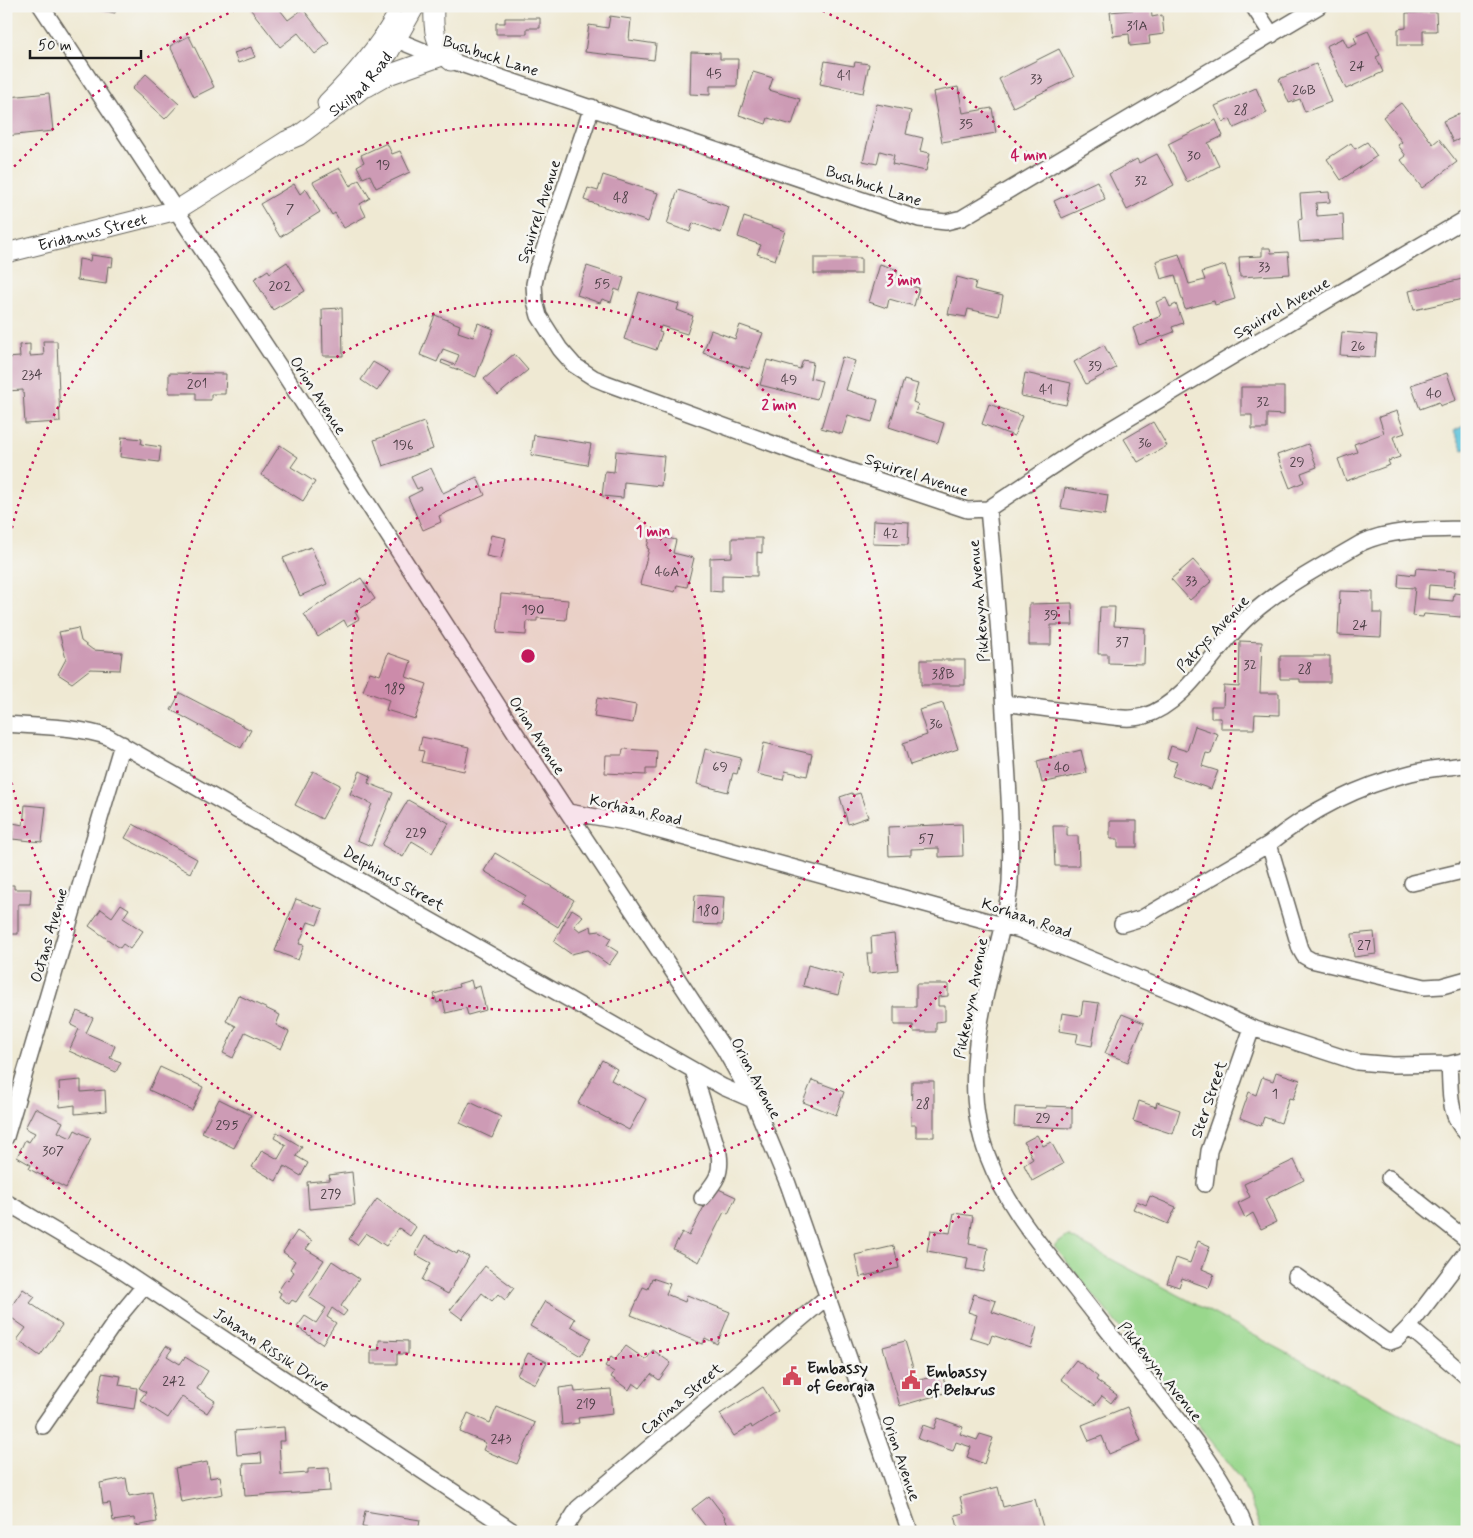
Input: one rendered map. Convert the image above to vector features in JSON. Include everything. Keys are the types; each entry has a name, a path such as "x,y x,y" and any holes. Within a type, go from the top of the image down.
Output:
{"street":[{"name":"Orion Avenue","path":"41,6 177,210 524,746 724,1049 752,1100 788,1184 910,1532"},
{"name":"Skilpad Road","path":"286,142 294,131 328,102 369,57 391,38 400,6"},
{"name":"Skilpad Road","path":"177,210 304,132 359,91 391,38 415,6"},
{"path":"359,91 388,75 445,59 437,43 433,21 434,6"},
{"path":"1253,6 1272,35"},
{"name":"Bushbuck Lane","path":"391,38 445,59 592,107 919,219 946,222 962,218 1319,6"},
{"name":"Squirrel Avenue","path":"592,107 543,250 534,284 538,316 560,349 574,365 594,378 606,383 812,458 959,508 988,509 1081,447 1467,218"},
{"name":"Eridanus Street","path":"6,253 177,210"},
{"name":"Pikkewyn Avenue","path":"988,509 1004,703 1010,865 1008,897 976,1045 974,1068 982,1141 987,1156 1008,1199 1031,1234 1180,1422 1216,1472 1247,1532"},
{"name":"Patrys Avenue","path":"1004,703 1107,716 1142,717 1150,714 1170,703 1180,694 1231,634 1246,618 1268,600 1361,543 1391,532 1467,529"},
{"name":"Delphinus Street","path":"6,724 94,732 122,744 723,1087 752,1100"},
{"name":"Octans Avenue","path":"6,1137 122,744"},
{"path":"1122,924 1142,918 1269,844 1311,813 1359,789 1411,773 1467,766"},
{"name":"Korhaan Road","path":"568,812 631,823 1002,925 1059,944 1252,1028 1357,1062 1376,1065 1449,1064 1467,1060"},
{"path":"1269,844 1300,949 1304,956 1311,960 1413,986 1432,987 1467,979"},
{"path":"1412,883 1467,870"},
{"name":"Ster Street","path":"1205,1184 1209,1152 1252,1028"},
{"path":"1449,1064 1453,1114 1467,1134"},
{"path":"693,1070 719,1154 720,1164 720,1173 715,1183 702,1198"},
{"path":"1389,1178 1467,1240"},
{"name":"Johann Rissik Drive","path":"6,1202 106,1261 514,1532"},
{"path":"1296,1276 1384,1340 1390,1342 1396,1340 1409,1327 1467,1251"},
{"path":"43,1426 120,1315 144,1286"},
{"name":"Carina Street","path":"563,1532 578,1508 828,1296"},
{"path":"1409,1327 1467,1377"}],"green space":[{"path":"1068,1236 1467,1449 1467,1532 1262,1532 1241,1478 1054,1246"}],"water":[{"path":"1465,425 1467,429 1467,449 1463,450 1454,431"}],"building":[{"path":"83,6 116,6 115,13"},
{"path":"255,6 277,6 288,20 303,9 329,43 315,54 298,33 280,47 251,10"},
{"path":"1151,8 1152,17 1162,15 1164,34 1149,36 1150,44 1130,46 1129,34 1113,36 1110,12"},
{"path":"1436,12 1437,31 1423,31 1423,45 1398,45 1398,29 1406,28 1406,13"},
{"path":"610,16 631,19 629,40 656,44 654,60 585,52 589,25 608,28"},
{"path":"505,18 540,18 540,28 527,28 527,34 496,34 496,23 505,23"},
{"path":"1368,31 1380,55 1376,57 1383,72 1346,89 1326,46 1343,38 1348,48 1357,44 1354,37"},
{"path":"189,36 214,87 194,97 170,46"},
{"path":"251,47 255,57 238,63 234,53"},
{"path":"1059,49 1074,77 1013,107 999,79"},
{"path":"691,52 720,53 720,59 738,59 737,86 710,86 710,95 690,94"},
{"path":"825,61 854,66 855,62 869,64 863,93 820,84"},
{"path":"1316,64 1331,102 1305,112 1300,99 1289,103 1279,79"},
{"path":"753,72 773,78 769,90 800,99 792,125 768,118 766,124 739,115"},
{"path":"146,74 179,104 165,119 132,89"},
{"path":"958,87 963,113 992,108 996,133 942,142 933,92"},
{"path":"1256,88 1267,113 1234,128 1230,119 1223,122 1215,106"},
{"path":"49,93 53,131 6,136 6,111 10,110 9,97"},
{"path":"1401,103 1433,144 1439,139 1457,162 1422,188 1401,160 1406,156 1398,145 1402,142 1383,117"},
{"path":"877,104 911,111 906,134 923,138 920,151 930,153 926,171 892,164 894,155 880,151 877,164 863,161"},
{"path":"1467,110 1467,136 1453,142 1443,121"},
{"path":"1216,120 1223,136 1208,143 1219,166 1187,182 1168,144"},
{"path":"1367,142 1377,156 1341,180 1327,159 1351,143 1355,149"},
{"path":"387,143 392,154 400,151 410,172 376,188 370,175 363,178 357,166 364,162 361,155"},
{"path":"1157,154 1174,185 1127,210 1109,174 1137,159 1139,163"},
{"path":"340,168 350,186 359,180 370,198 360,204 366,216 344,228 335,213 332,215 313,182"},
{"path":"603,175 658,193 648,222 584,200 588,188 598,191"},
{"path":"1097,181 1105,199 1062,218 1054,201"},
{"path":"294,184 300,194 306,189 320,212 280,237 260,204"},
{"path":"678,190 729,207 721,233 693,223 690,232 667,224"},
{"path":"1329,192 1330,202 1316,203 1317,216 1343,214 1344,239 1300,242 1298,220 1302,219 1300,194"},
{"path":"744,217 785,231 775,260 757,254 761,245 738,237"},
{"path":"1262,248 1270,248 1271,253 1288,252 1290,274 1240,277 1239,257 1262,256"},
{"path":"1179,254 1189,284 1205,280 1202,272 1225,265 1235,299 1215,305 1214,301 1185,309 1175,275 1161,279 1156,261"},
{"path":"91,255 113,258 112,267 108,266 106,284 77,280 79,259 90,261"},
{"path":"814,258 861,258 861,274 814,274"},
{"path":"287,262 305,291 273,310 254,279 268,270 270,273"},
{"path":"880,264 898,270 894,281 919,288 914,306 889,299 887,308 869,302"},
{"path":"587,266 624,278 620,291 615,289 611,302 602,299 600,303 577,295"},
{"path":"957,277 976,282 974,289 1003,296 999,316 968,309 966,317 948,314"},
{"path":"1467,278 1467,298 1414,310 1409,291"},
{"path":"639,292 679,304 677,310 693,316 687,334 661,326 659,332 662,333 656,350 624,339"},
{"path":"1166,298 1170,307 1176,304 1183,323 1172,327 1174,332 1139,345 1133,328 1161,316 1156,302"},
{"path":"342,308 343,356 323,356 322,309"},
{"path":"435,315 460,325 458,332 473,337 478,323 494,329 476,377 441,363 442,360 455,365 459,355 443,349 437,362 420,355"},
{"path":"740,325 763,333 749,369 703,353 711,330 735,339"},
{"path":"1342,332 1377,335 1375,357 1340,355"},
{"path":"43,341 57,341 60,422 25,424 23,390 6,391 6,358 20,357 19,345 30,344 30,356 44,355"},
{"path":"1104,345 1116,368 1086,384 1074,362"},
{"path":"514,354 528,370 498,395 484,379"},
{"path":"842,357 855,361 846,390 878,400 872,422 848,415 842,434 821,428"},
{"path":"767,360 800,369 803,360 813,362 810,378 822,381 817,399 760,385"},
{"path":"373,362 390,372 377,391 361,380"},
{"path":"169,373 226,374 225,394 211,394 211,400 196,400 196,393 169,393"},
{"path":"1025,373 1071,383 1066,405 1021,396"},
{"path":"1447,373 1456,400 1440,406 1439,402 1420,409 1411,385"},
{"path":"904,380 918,384 913,402 918,404 915,413 944,423 938,443 889,427"},
{"path":"1241,387 1284,387 1284,415 1267,414 1267,429 1252,429 1252,415 1241,415"},
{"path":"989,404 1022,416 1014,436 982,424"},
{"path":"1397,411 1405,433 1393,437 1400,457 1388,461 1390,465 1346,481 1338,459 1357,452 1354,444 1384,433 1379,417"},
{"path":"424,422 433,449 383,466 374,440"},
{"path":"1153,422 1167,446 1138,462 1124,439"},
{"path":"534,435 591,444 587,465 531,455"},
{"path":"122,437 142,439 141,444 161,447 159,462 120,457"},
{"path":"1308,444 1317,467 1301,473 1304,482 1290,488 1277,455"},
{"path":"280,445 298,457 291,467 315,482 303,501 261,475"},
{"path":"616,451 664,456 661,486 624,482 623,498 602,496 605,471 614,472"},
{"path":"431,468 443,493 477,477 485,495 439,516 441,522 423,530 408,497 422,490 421,487 417,489 411,477"},
{"path":"1065,488 1108,495 1105,515 1061,508"},
{"path":"874,520 909,522 908,545 873,544"},
{"path":"650,534 676,540 673,553 694,558 687,587 677,585 675,592 640,584 649,549 647,548"},
{"path":"491,535 506,538 501,559 486,556"},
{"path":"732,538 762,538 762,553 757,552 757,576 722,575 722,592 710,591 710,558 732,557"},
{"path":"311,547 327,584 300,596 283,558"},
{"path":"1193,560 1212,581 1190,600 1171,579"},
{"path":"1416,568 1456,571 1454,587 1429,585 1428,599 1453,601 1454,593 1463,594 1461,617 1424,614 1423,617 1412,616 1415,588 1398,587 1399,573 1415,575"},
{"path":"361,578 375,599 355,612 359,619 347,626 344,620 318,637 304,614"},
{"path":"1340,591 1373,592 1373,613 1382,613 1381,637 1338,635"},
{"path":"501,594 568,600 566,620 537,618 537,621 527,621 526,635 497,633"},
{"path":"1072,603 1073,625 1051,625 1051,645 1029,645 1029,604"},
{"path":"1100,607 1115,607 1114,626 1145,628 1144,664 1108,663 1108,654 1098,654"},
{"path":"78,628 81,641 93,650 122,652 120,670 90,669 72,683 58,674 66,659 59,632"},
{"path":"1240,641 1262,642 1260,693 1279,693 1279,715 1255,714 1254,729 1221,729 1221,718 1211,718 1211,706 1223,706 1224,686 1239,687"},
{"path":"388,653 411,661 406,677 427,684 415,719 386,710 389,700 363,691 370,672 380,675"},
{"path":"1280,656 1330,656 1330,682 1300,682 1300,679 1280,679"},
{"path":"921,660 965,660 965,685 921,685"},
{"path":"180,693 251,730 241,748 171,710"},
{"path":"597,698 636,705 633,723 594,717"},
{"path":"943,703 958,749 910,765 903,743 927,735 919,710"},
{"path":"1195,726 1218,734 1211,754 1206,753 1202,766 1218,771 1211,789 1172,776 1177,762 1167,759 1171,746 1187,751"},
{"path":"422,737 469,747 464,771 421,762 424,751 419,750"},
{"path":"764,743 812,754 807,776 785,771 783,780 757,774"},
{"path":"623,749 657,751 656,769 646,769 646,775 605,773 606,755 622,755"},
{"path":"705,749 741,758 737,774 733,773 728,792 697,784"},
{"path":"1081,750 1087,773 1042,783 1037,761"},
{"path":"313,771 340,785 322,819 295,805"},
{"path":"360,771 371,776 368,783 393,793 371,846 357,840 372,804 350,794"},
{"path":"852,793 853,795 860,793 868,817 848,824 840,797"},
{"path":"408,800 449,823 432,853 412,841 403,857 382,845"},
{"path":"25,805 46,807 42,842 12,839 13,823 23,825"},
{"path":"1110,821 1137,821 1137,847 1118,847 1118,839 1110,839"},
{"path":"133,824 197,859 190,873 125,838"},
{"path":"962,824 963,856 939,857 939,848 911,849 911,855 889,856 888,827"},
{"path":"1053,826 1067,826 1067,836 1078,836 1079,866 1055,866"},
{"path":"495,853 574,900 558,927 521,904 526,896 484,871"},
{"path":"6,885 14,885 14,889 31,889 30,904 18,904 18,934 6,934"},
{"path":"695,895 724,897 722,925 693,924"},
{"path":"296,899 323,909 317,925 308,922 299,944 304,945 298,960 275,951"},
{"path":"121,904 129,909 123,918 143,931 130,949 123,944 120,948 89,926 101,909 112,917"},
{"path":"572,909 583,916 574,926 580,931 591,926 592,932 600,931 611,938 607,945 618,952 609,965 588,950 571,954 554,942"},
{"path":"1374,932 1376,954 1354,957 1352,934"},
{"path":"894,934 898,970 869,973 867,953 872,953 871,937"},
{"path":"808,965 843,975 838,995 803,986"},
{"path":"471,980 473,988 480,986 486,1010 468,1015 466,1008 446,1013 443,1001 437,1003 434,994 459,987 458,984"},
{"path":"916,984 948,984 948,996 938,997 938,1006 945,1006 945,1021 936,1022 936,1032 914,1032 913,1025 894,1025 894,1007 916,1007"},
{"path":"238,995 280,1015 276,1025 289,1032 281,1049 245,1032 233,1058 223,1053 236,1026 226,1021"},
{"path":"1083,1001 1099,1003 1092,1046 1076,1043 1078,1034 1059,1031 1062,1013 1081,1016"},
{"path":"77,1011 93,1018 86,1033 115,1046 110,1058 121,1062 116,1072 69,1051 79,1029 71,1025"},
{"path":"1122,1014 1144,1023 1128,1062 1105,1053"},
{"path":"602,1060 617,1069 611,1080 646,1099 629,1130 578,1103"},
{"path":"160,1067 203,1087 192,1110 149,1090"},
{"path":"1276,1072 1300,1080 1293,1099 1289,1098 1281,1123 1264,1117 1261,1126 1240,1118 1249,1092 1256,1095 1262,1077 1273,1081"},
{"path":"81,1080 81,1092 105,1090 106,1111 75,1114 75,1105 60,1107 59,1082"},
{"path":"812,1080 844,1092 836,1115 803,1102"},
{"path":"912,1081 934,1081 934,1137 916,1137 916,1125 911,1125"},
{"path":"219,1099 251,1115 234,1148 202,1132"},
{"path":"1139,1101 1156,1107 1157,1102 1180,1110 1173,1134 1133,1121"},
{"path":"470,1102 501,1117 492,1138 460,1123"},
{"path":"1046,1106 1072,1107 1072,1128 1014,1126 1015,1107 1046,1108"},
{"path":"35,1108 63,1122 58,1132 71,1138 75,1130 91,1138 66,1188 29,1169 31,1165 17,1157 25,1140 29,1142 35,1133 25,1128"},
{"path":"277,1132 302,1147 296,1156 308,1163 301,1176 284,1166 276,1181 252,1167 262,1150 278,1159 286,1145 274,1138"},
{"path":"1037,1135 1043,1146 1051,1142 1063,1164 1032,1181 1024,1165 1033,1159 1024,1142"},
{"path":"1294,1160 1304,1180 1265,1199 1276,1222 1261,1229 1253,1213 1245,1218 1238,1203 1250,1197 1244,1184"},
{"path":"352,1172 355,1205 309,1209 307,1182 330,1180 329,1175"},
{"path":"714,1187 736,1197 728,1214 724,1212 699,1262 673,1249 682,1232 689,1236"},
{"path":"1150,1196 1176,1207 1168,1224 1133,1209 1137,1201 1146,1205"},
{"path":"377,1199 416,1227 410,1236 399,1228 386,1246 366,1233 357,1245 349,1239"},
{"path":"954,1213 973,1216 969,1244 988,1248 984,1272 966,1269 968,1258 927,1251 931,1230 950,1233"},
{"path":"297,1231 312,1241 306,1249 324,1260 296,1302 292,1300 289,1304 279,1297 281,1293 278,1291 286,1279 288,1281 294,1272 290,1269 295,1261 283,1252"},
{"path":"425,1236 457,1254 458,1251 469,1257 448,1294 422,1280 431,1263 415,1254"},
{"path":"1198,1241 1210,1246 1202,1269 1214,1274 1209,1288 1182,1278 1179,1287 1167,1283 1176,1258 1190,1263"},
{"path":"894,1246 899,1268 860,1277 855,1255"},
{"path":"332,1261 359,1279 341,1306 347,1311 343,1316 332,1308 327,1317 336,1323 322,1344 297,1327 305,1316 316,1323 326,1308 309,1297"},
{"path":"485,1266 514,1288 505,1300 498,1294 492,1301 482,1293 462,1319 450,1310"},
{"path":"652,1278 670,1284 666,1294 685,1302 687,1295 730,1312 717,1344 705,1338 703,1344 631,1315 643,1287 648,1289"},
{"path":"23,1289 35,1297 30,1303 62,1325 40,1356 17,1340 26,1328 6,1314"},
{"path":"974,1294 996,1301 992,1312 1037,1327 1031,1348 992,1335 989,1344 970,1338 977,1315 968,1312"},
{"path":"545,1301 575,1319 571,1326 591,1338 581,1356 530,1326"},
{"path":"379,1340 408,1341 408,1354 397,1354 397,1364 371,1364 371,1350 379,1350"},
{"path":"905,1341 917,1381 942,1374 948,1392 900,1406 883,1347"},
{"path":"166,1346 172,1349 167,1356 180,1364 185,1357 208,1371 197,1389 215,1401 207,1413 182,1397 168,1418 140,1400 146,1392 139,1388"},
{"path":"626,1346 646,1360 653,1350 671,1363 659,1380 651,1374 640,1388 633,1383 629,1390 611,1377 614,1372 605,1366 611,1357 615,1360"},
{"path":"528,1353 547,1362 535,1384 517,1375"},
{"path":"1076,1360 1098,1377 1096,1380 1117,1395 1111,1403 1102,1396 1095,1405 1061,1379"},
{"path":"102,1373 121,1376 119,1385 137,1388 134,1409 97,1403"},
{"path":"574,1386 575,1392 611,1389 613,1414 578,1418 579,1423 562,1425 559,1388"},
{"path":"763,1387 778,1411 752,1428 751,1425 734,1436 720,1414"},
{"path":"497,1407 535,1423 517,1464 483,1450 486,1443 460,1432 468,1413 490,1423"},
{"path":"1127,1407 1141,1441 1109,1454 1102,1436 1089,1441 1082,1425"},
{"path":"938,1418 963,1427 960,1434 977,1440 980,1434 993,1438 984,1464 967,1457 971,1447 956,1442 953,1451 918,1439 923,1425 934,1429"},
{"path":"284,1427 285,1441 279,1441 281,1475 308,1473 308,1469 329,1468 330,1491 245,1496 243,1464 262,1463 261,1453 237,1455 235,1431"},
{"path":"207,1462 210,1478 220,1476 223,1494 181,1502 175,1468"},
{"path":"126,1478 129,1496 152,1492 157,1522 135,1526 134,1518 113,1521 110,1503 103,1504 100,1483"},
{"path":"998,1487 1003,1507 1035,1499 1043,1527 1025,1532 959,1532 955,1515 964,1513 960,1497"},
{"path":"709,1496 734,1532 710,1532 692,1509"},
{"path":"365,1511 420,1520 418,1532 403,1529 403,1532 392,1532 362,1527"}],"place":[{"name":"Embassy of Georgia","path":"792,1376"},
{"name":"Embassy of Belarus","path":"911,1380"}]}
